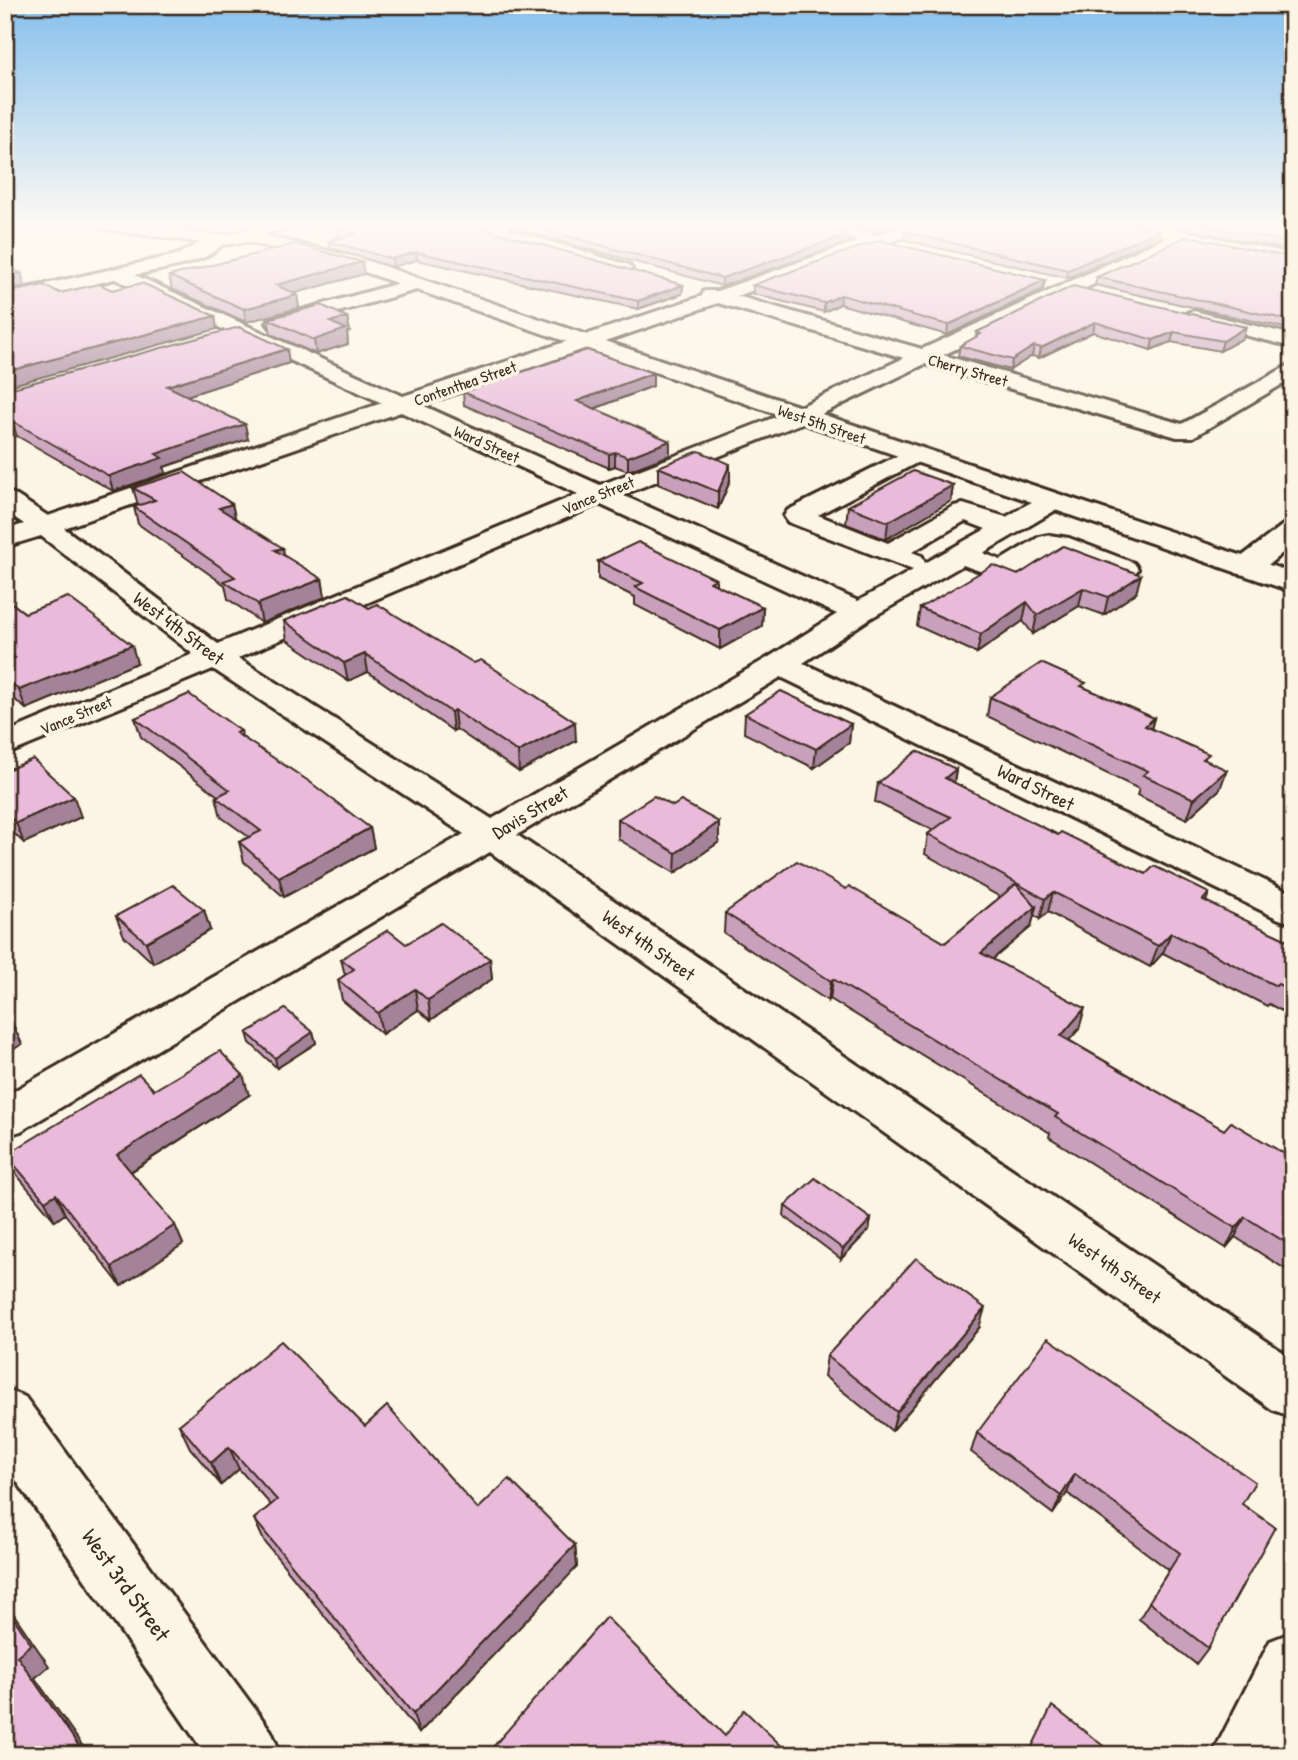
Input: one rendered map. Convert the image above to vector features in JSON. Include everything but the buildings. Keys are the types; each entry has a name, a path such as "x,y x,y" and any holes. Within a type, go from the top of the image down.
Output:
{"street":[{"name":"Ward Street","path":"188,306 859,613"},
{"path":"218,339 338,306"},
{"name":"West 5th Street","path":"481,306 1293,583"},
{"name":"Contenthea Street","path":"5,539 690,306"},
{"name":"Cherry Street","path":"748,306 1185,432 1282,383"},
{"name":"Vance Street","path":"5,745 598,495 799,416 1029,306"},
{"path":"1175,313 1293,341"},
{"path":"1282,383 1293,369"},
{"path":"913,455 797,516 911,550 1003,570 1049,543 1059,544 1133,572"},
{"path":"880,473 905,491"},
{"path":"880,473 960,505 1039,549"},
{"path":"911,550 960,505 995,482"},
{"name":"West 4th Street","path":"5,499 45,526 216,657 491,835 1293,1391"},
{"name":"Davis Street","path":"5,1118 780,664 859,613 911,550 1003,530 1052,502"},
{"path":"823,503 860,516"},
{"path":"1094,558 1136,530"},
{"path":"1246,567 1293,531"},
{"name":"Ward Street","path":"780,664 1293,910"},
{"name":"West 3rd Street","path":"5,1416 247,1755"},
{"path":"1246,1755 1293,1664"}]}
